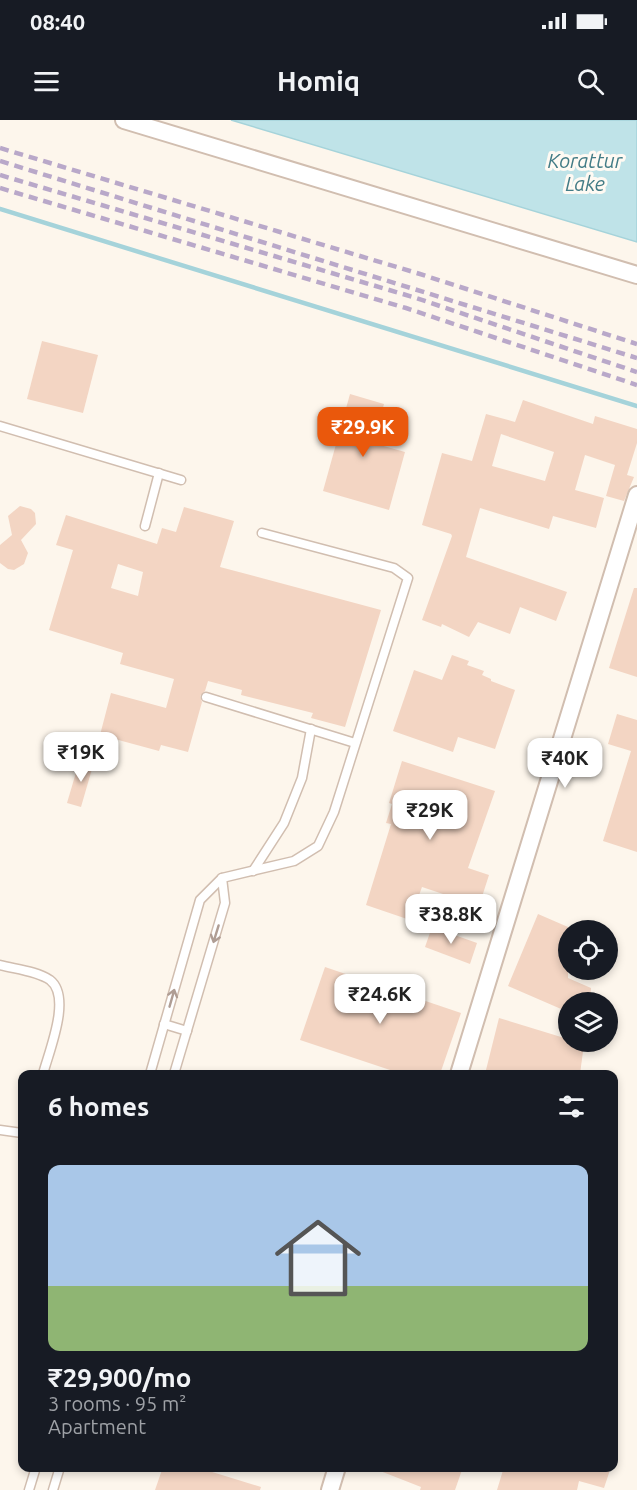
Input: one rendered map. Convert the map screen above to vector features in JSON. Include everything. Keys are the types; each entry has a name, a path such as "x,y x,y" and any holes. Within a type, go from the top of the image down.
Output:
{"street":[{"path":"124,120 637,275"},
{"path":"460,1070 637,495"},
{"path":"330,1490 335,1472"}],"lane":[{"path":"0,426 181,480"},
{"path":"145,526 159,473"},
{"path":"151,1070 200,900 222,878 294,861 318,846 334,812 408,578 394,568 262,533"},
{"path":"206,697 355,743"},
{"path":"253,871 284,823 302,778 311,729"},
{"path":"175,1070 225,903 222,878"},
{"path":"0,965 43,977 50,981 60,994 60,1009 45,1070"},
{"path":"164,1024 187,1031"},
{"path":"0,1130 18,1132"},
{"path":"29,1490 34,1472"},
{"path":"53,1490 58,1472"}],"water":[{"name":"Korattur Lake","path":"231,120 637,120 637,242"}],"building":[{"path":"42,341 98,355 83,413 27,399"},
{"path":"350,394 384,404 373,443 405,452 389,510 323,491"},
{"path":"523,400 593,424 595,416 637,429 637,443 627,475 634,477 624,501 606,496 615,465 585,455 575,490 604,498 596,528 553,516 549,529 480,508 466,557 567,592 556,621 520,607 510,634 478,622 469,637 442,624 441,627 422,620 452,536 422,525 442,453 472,461 486,414 515,422","holes":["501,434 554,452 545,481 492,466"]},
{"path":"20,506 31,509 35,513 36,524 21,540 28,553 24,564 14,570 0,563 0,545 12,535 8,516"},
{"path":"184,507 234,521 220,567 381,610 345,727 311,718 313,713 241,695 242,690 208,681 205,691 200,696 202,702 188,752 161,745 159,751 100,735 111,693 166,708 174,679 120,664 123,653 49,630 73,550 56,545 66,515 157,544 162,528 176,532","holes":["118,564 143,572 138,596 111,588"]},
{"path":"634,588 637,588 637,677 609,668"},
{"path":"452,655 469,661 467,665 484,671 482,675 491,681 515,690 495,749 458,737 453,752 393,731 414,670 442,680"},
{"path":"617,714 637,720 637,852 603,841 631,751 608,744"},
{"path":"80,759 94,762 81,807 67,803"},
{"path":"402,761 495,791 468,868 489,875 479,906 422,887 410,920 366,905 391,824 386,823 392,804 389,803"},
{"path":"538,914 558,923 558,980 573,980 591,988 591,992 558,992 558,1008 508,986"},
{"path":"432,927 477,943 470,964 425,947"},
{"path":"325,967 461,1013 441,1070 390,1070 300,1040"},
{"path":"499,1018 558,1036 558,1052 583,1052 581,1070 486,1070"},
{"path":"161,1472 212,1472 261,1487 260,1490 155,1490"},
{"path":"383,1472 461,1472 455,1490 420,1490 421,1487"},
{"path":"502,1472 609,1472 604,1488 579,1481 577,1490 497,1490"}],"waterway":[{"path":"0,209 637,406"}],"railway":[{"path":"0,148 420,274 637,344"},
{"path":"0,161 637,358"},
{"path":"0,175 413,297 637,372"},
{"path":"0,188 406,308 637,385"}]}
